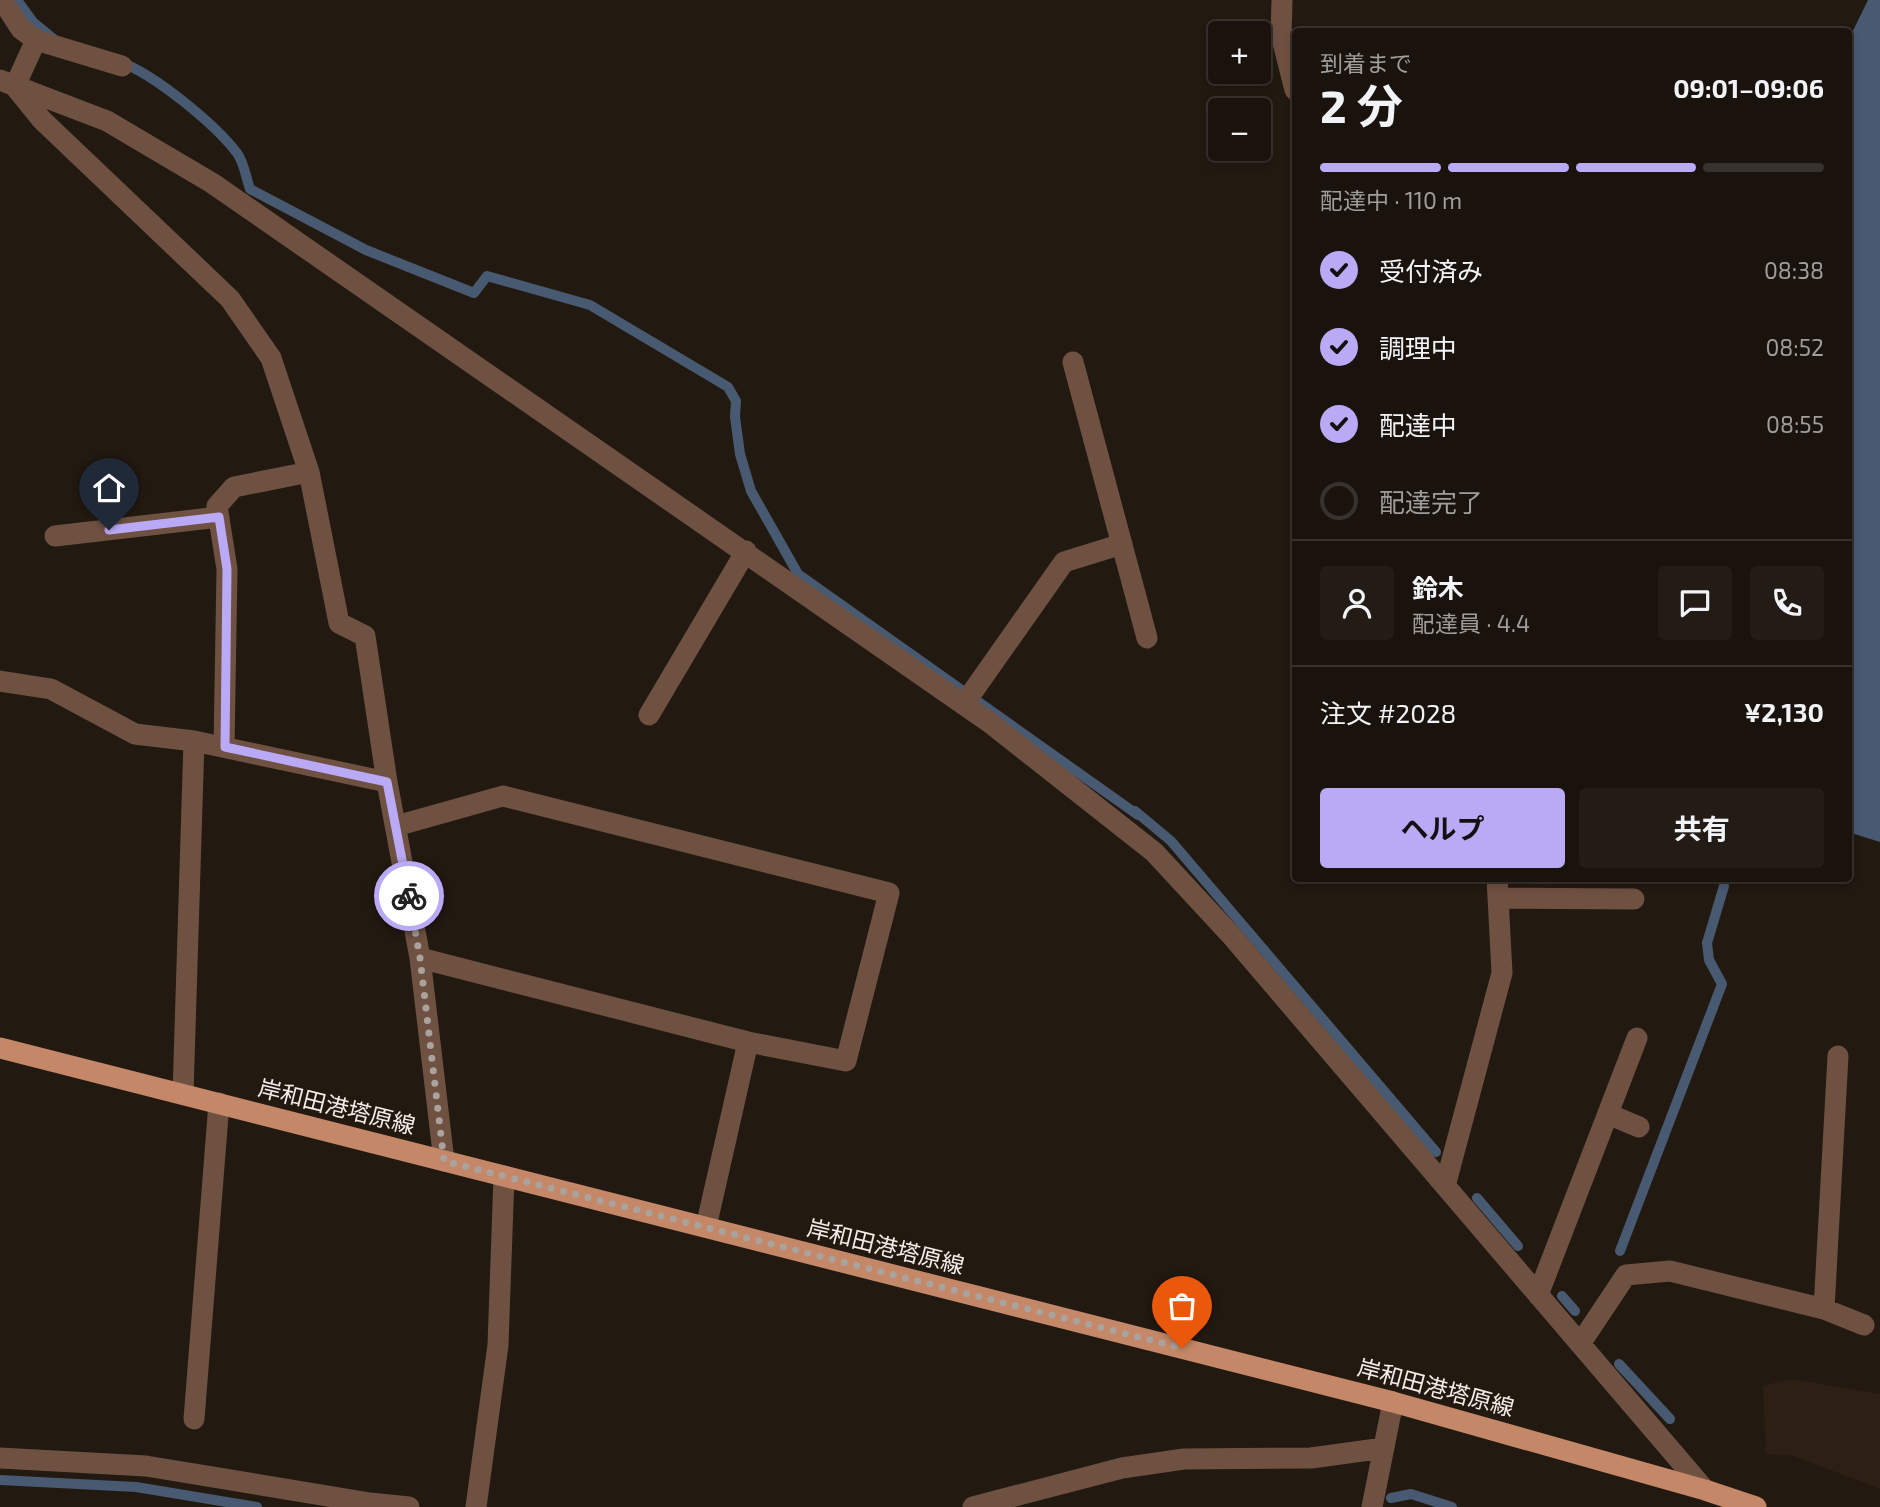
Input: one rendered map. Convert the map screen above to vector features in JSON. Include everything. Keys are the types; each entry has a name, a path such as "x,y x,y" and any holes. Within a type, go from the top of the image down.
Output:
{"main road":[{"name":"岸和田港塔原線","path":"0,1048 1393,1402 1705,1490 1756,1507"}],"street":[{"path":"2,0 21,29 36,40 122,66"},
{"path":"1282,0 1281,35 1292,78"},
{"path":"5,85 36,40"},
{"path":"5,85 230,299 271,358 309,472 339,623 365,636 387,782 420,958 444,1161"},
{"path":"5,85 107,121 212,183 746,551 964,705 1154,852 1230,934 1705,1490"},
{"path":"1073,362 1147,638"},
{"path":"225,747 227,569 217,506 234,487 309,472"},
{"path":"55,536 219,517"},
{"path":"964,705 1064,562 1122,544"},
{"path":"649,715 746,551"},
{"path":"0,681 51,690 135,734 194,741 387,782"},
{"path":"183,1094 194,741"},
{"path":"396,826 503,796 889,893 846,1061 748,1042 420,958"},
{"path":"1446,1186 1502,973 1498,888 1634,899"},
{"path":"1538,1295 1637,1038"},
{"path":"706,1227 748,1042"},
{"path":"1824,1309 1838,1056"},
{"path":"194,1419 219,1104"},
{"path":"1608,1114 1639,1127"},
{"path":"476,1507 498,1345 504,1176"},
{"path":"1580,1344 1626,1275 1670,1272 1824,1309 1864,1325"},
{"path":"1372,1507 1393,1402"},
{"path":"973,1507 1122,1468 1184,1459 1311,1458 1384,1448"},
{"path":"0,1458 146,1466 409,1507"}],"shaded area":[{"path":"1785,1380 1880,1394 1880,1489 1794,1456 1766,1454 1763,1386"}],"water":[{"path":"1868,0 1880,0 1880,842 1852,833 1852,33"}],"waterway":[{"path":"17,0 33,22 55,40"},
{"path":"120,62 166,88 214,128 239,157 250,189 366,250 474,293 487,276 590,305 728,387 736,401 735,417 740,454 751,491 798,574 1138,815"},
{"path":"1135,811 1171,841 1436,1152"},
{"path":"1620,1251 1722,984 1709,960 1707,943 1724,886"},
{"path":"1477,1198 1518,1246"},
{"path":"1562,1296 1575,1311"},
{"path":"1619,1364 1670,1419"},
{"path":"0,1480 136,1487 257,1507"},
{"path":"1391,1498 1411,1494 1452,1507"}],"way so far":[{"path":"409,896 420,958 444,1161 1182,1348"}],"route":[{"path":"109,530 219,517 227,569 225,747 387,782 409,896"}]}
